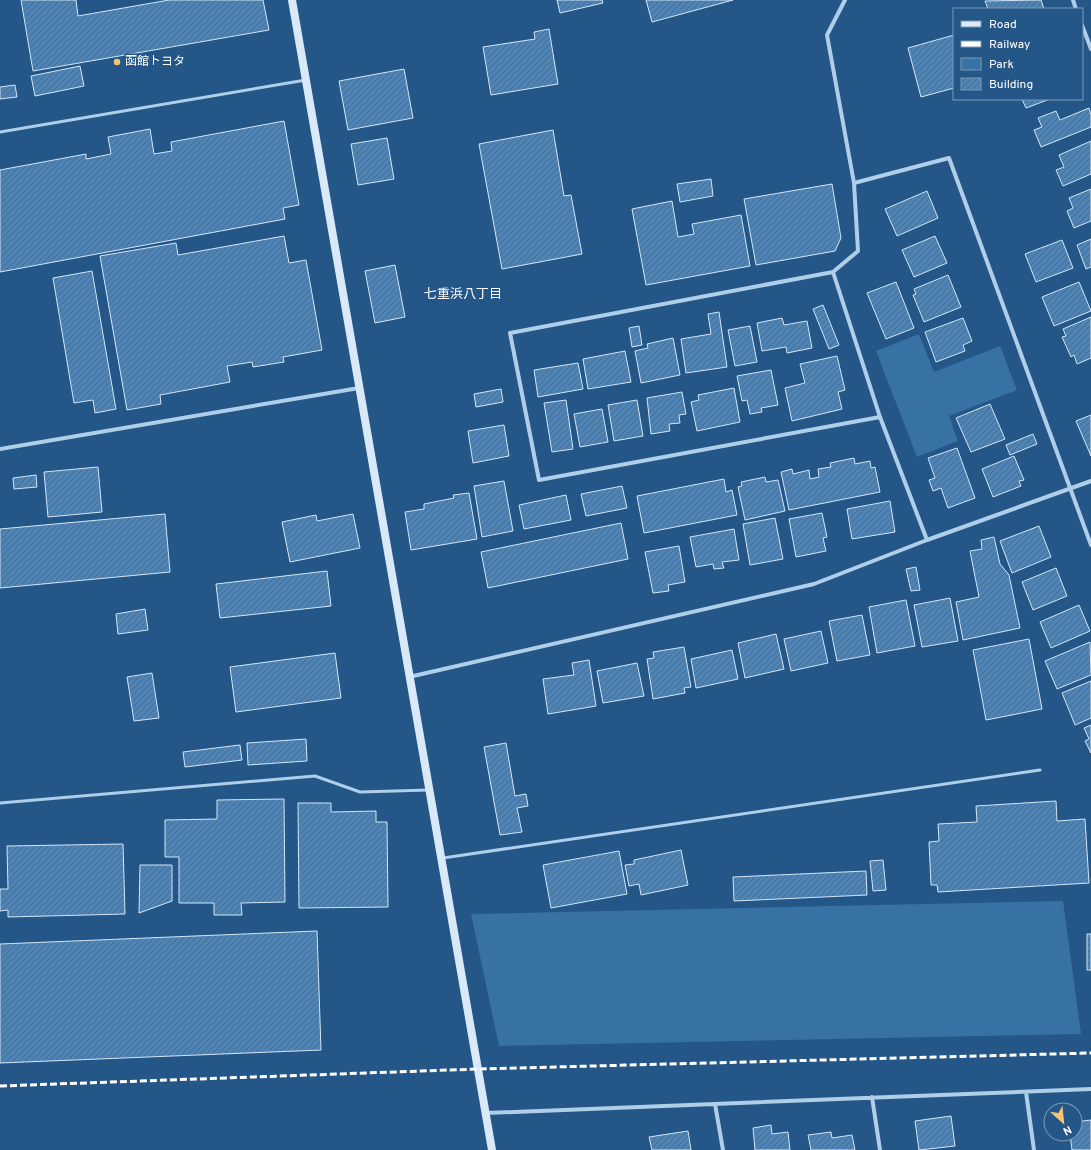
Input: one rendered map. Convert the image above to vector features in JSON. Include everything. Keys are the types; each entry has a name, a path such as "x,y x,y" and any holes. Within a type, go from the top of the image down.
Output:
{"street":[{"path":"292,0 408,677 492,1150"},
{"path":"845,0 827,35 854,183 858,251 833,272 510,333 540,480 880,417"},
{"path":"1083,28 1091,49"},
{"path":"854,183 949,158 1091,545"},
{"path":"833,272 880,417 927,540"},
{"path":"0,449 359,388"},
{"path":"408,677 814,584 927,540 1070,490 1091,481"},
{"path":"486,1113 1091,1089"},
{"path":"1026,1092 1034,1150"},
{"path":"872,1097 880,1150"},
{"path":"715,1104 723,1150"}],"lane":[{"path":"0,132 306,80"},
{"path":"441,858 1040,770"},
{"path":"0,803 315,776 360,792 429,790"}],"green space":[{"path":"919,334 934,372 1000,346 1017,390 949,416 958,441 917,457 876,351"},
{"path":"1063,901 1081,1034 499,1046 471,914"}],"building":[{"path":"21,0 76,0 78,16 169,0 263,0 269,30 33,71"},
{"path":"557,0 602,0 603,3 560,13"},
{"path":"646,0 733,0 652,22"},
{"path":"1041,0 1044,8 988,8 985,1"},
{"path":"549,29 558,84 491,95 483,47 535,39 534,32"},
{"path":"953,35 953,88 921,97 908,48"},
{"path":"80,66 84,86 35,96 31,76"},
{"path":"404,69 413,118 348,130 339,81"},
{"path":"15,85 17,97 0,99 0,87"},
{"path":"1022,100 1047,100 1026,108"},
{"path":"1089,108 1091,115 1091,127 1041,147 1034,130 1042,127 1038,118 1056,111 1060,120"},
{"path":"284,121 299,205 283,208 285,219 0,272 0,170 86,154 86,159 111,154 108,137 150,129 154,154 172,151 171,142"},
{"path":"553,130 564,196 571,195 582,254 502,269 479,144"},
{"path":"387,138 394,179 358,185 351,144"},
{"path":"1091,141 1091,174 1063,186 1056,170 1064,167 1059,155"},
{"path":"711,179 713,196 680,202 677,184"},
{"path":"832,184 841,238 835,251 756,265 744,199"},
{"path":"1091,189 1091,221 1074,228 1067,211 1073,208 1069,198"},
{"path":"927,191 938,218 897,236 885,209"},
{"path":"672,201 678,237 694,234 692,224 741,215 750,266 646,285 632,209"},
{"path":"284,236 289,263 306,260 322,350 283,357 284,362 253,367 252,362 227,366 230,382 160,395 161,404 127,410 100,256 176,243 178,255"},
{"path":"935,236 947,263 914,277 902,250"},
{"path":"1091,239 1091,267 1086,269 1077,245"},
{"path":"1062,240 1073,268 1036,282 1025,254"},
{"path":"395,265 405,317 375,323 365,271"},
{"path":"92,271 116,409 95,413 93,400 74,403 53,278"},
{"path":"948,275 961,307 924,322 913,295 916,294 914,289"},
{"path":"896,282 914,328 886,339 867,293"},
{"path":"1079,282 1091,311 1054,326 1042,297"},
{"path":"823,305 839,345 829,349 813,309"},
{"path":"719,312 727,367 686,373 681,339 711,334 708,314"},
{"path":"1091,317 1091,358 1077,364 1074,355 1071,357 1062,337 1066,336 1063,329"},
{"path":"782,318 784,325 807,321 812,348 787,353 786,347 762,351 757,323"},
{"path":"963,318 972,341 963,345 965,351 936,362 925,332"},
{"path":"639,326 642,345 632,347 629,328"},
{"path":"750,326 757,362 735,366 728,330"},
{"path":"673,338 680,375 641,383 635,351 648,348 647,344"},
{"path":"625,351 631,382 588,389 583,359"},
{"path":"837,356 845,390 838,392 842,409 792,421 785,388 805,383 800,364"},
{"path":"578,363 583,389 538,397 534,370"},
{"path":"771,370 778,405 761,408 762,412 750,414 747,400 742,401 737,376"},
{"path":"734,388 740,422 697,431 691,402 699,400 698,395"},
{"path":"501,389 503,402 476,407 474,394"},
{"path":"682,392 686,414 679,415 680,423 669,424 670,431 651,434 647,398"},
{"path":"566,400 573,449 552,452 544,403"},
{"path":"637,400 643,436 614,441 608,405"},
{"path":"990,404 1005,439 971,452 956,418"},
{"path":"602,409 608,442 580,447 574,414"},
{"path":"1091,415 1091,456 1076,421"},
{"path":"504,425 509,456 473,463 468,431"},
{"path":"1033,434 1037,444 1010,455 1006,445"},
{"path":"957,448 975,498 948,508 941,488 933,491 929,480 935,478 928,458"},
{"path":"1014,456 1024,480 1019,481 1021,486 993,497 982,469"},
{"path":"854,458 855,464 870,461 871,468 875,467 880,492 789,510 781,472 792,469 793,474 809,470 810,479 819,477 818,469 831,467 830,463"},
{"path":"98,467 102,512 48,517 44,472"},
{"path":"36,475 37,487 14,489 13,478"},
{"path":"765,477 766,482 778,480 785,511 745,520 738,487 742,486 741,482"},
{"path":"724,479 726,492 732,490 737,515 644,533 637,496"},
{"path":"504,481 513,531 482,537 474,486"},
{"path":"622,486 627,508 586,516 581,494"},
{"path":"469,493 477,539 411,550 405,512 424,509 424,504 454,498 453,495"},
{"path":"566,495 571,520 524,529 519,505"},
{"path":"890,501 895,532 852,539 847,509"},
{"path":"822,513 827,537 823,538 826,551 796,557 789,519"},
{"path":"165,514 170,572 0,588 0,529"},
{"path":"353,514 360,548 290,562 282,522 316,515 317,521"},
{"path":"775,518 783,559 750,565 743,524"},
{"path":"621,523 628,559 488,588 481,552"},
{"path":"1039,526 1051,557 1012,573 1000,541"},
{"path":"734,529 739,560 722,562 724,568 714,569 713,564 696,567 690,537"},
{"path":"994,537 1000,564 1009,575 1020,628 963,640 956,602 979,597 970,551 982,549 981,540"},
{"path":"679,546 685,582 668,585 669,591 653,593 645,552"},
{"path":"916,567 920,590 911,591 906,569"},
{"path":"1056,568 1067,596 1033,610 1022,582"},
{"path":"327,571 331,606 220,618 216,584"},
{"path":"950,598 958,641 922,647 914,605"},
{"path":"906,600 915,646 877,653 869,607"},
{"path":"1079,605 1090,631 1051,648 1040,622"},
{"path":"145,609 148,630 118,634 116,614"},
{"path":"862,615 870,655 837,661 829,621"},
{"path":"821,631 828,663 791,671 784,639"},
{"path":"776,634 784,669 745,678 738,643"},
{"path":"1029,639 1042,709 986,720 973,650"},
{"path":"1090,642 1091,675 1057,689 1045,661"},
{"path":"684,647 691,687 684,688 685,693 653,699 647,659 654,658 653,652"},
{"path":"732,650 738,679 696,688 691,659"},
{"path":"335,653 341,698 236,712 230,667"},
{"path":"589,660 596,706 548,714 543,679 574,675 572,663"},
{"path":"637,663 644,696 603,703 597,671"},
{"path":"152,673 159,718 134,721 127,677"},
{"path":"1091,681 1091,718 1075,725 1062,693"},
{"path":"1091,725 1091,753 1085,741 1089,739 1084,728"},
{"path":"306,739 307,761 248,765 247,743"},
{"path":"506,743 515,796 526,794 528,806 517,808 522,832 500,835 484,747"},
{"path":"240,745 242,760 185,767 183,752"},
{"path":"284,799 285,902 241,903 242,915 214,915 214,903 179,903 179,857 165,857 165,820 217,819 217,800"},
{"path":"1056,801 1057,821 1085,819 1089,883 938,892 937,885 931,885 929,842 939,841 938,824 977,822 976,806"},
{"path":"298,803 331,803 331,812 376,811 376,822 387,822 388,907 299,908"},
{"path":"123,844 125,914 8,917 8,910 0,911 0,889 8,889 7,846"},
{"path":"681,850 688,885 641,895 639,884 629,886 625,865 634,864 634,860"},
{"path":"619,851 627,894 551,908 543,865"},
{"path":"883,860 886,890 873,891 870,861"},
{"path":"140,865 172,865 172,901 139,913"},
{"path":"866,871 867,895 734,901 733,877"},
{"path":"317,931 321,1050 0,1063 0,944"},
{"path":"1087,934 1091,934 1091,970 1087,970"},
{"path":"951,1116 955,1146 919,1150 915,1121"},
{"path":"1091,1120 1091,1150 1072,1150 1071,1142 1083,1142 1083,1121"},
{"path":"771,1125 772,1134 788,1132 790,1150 755,1150 753,1128"},
{"path":"688,1131 691,1150 652,1150 649,1137"},
{"path":"831,1132 832,1138 852,1135 855,1150 811,1150 808,1135"}],"railway":[{"path":"0,1086 478,1069 1091,1053"}],"place":[{"name":"函館トヨタ","path":"117,62"}],"district":[{"name":"七重浜八丁目","path":"463,295"}]}
